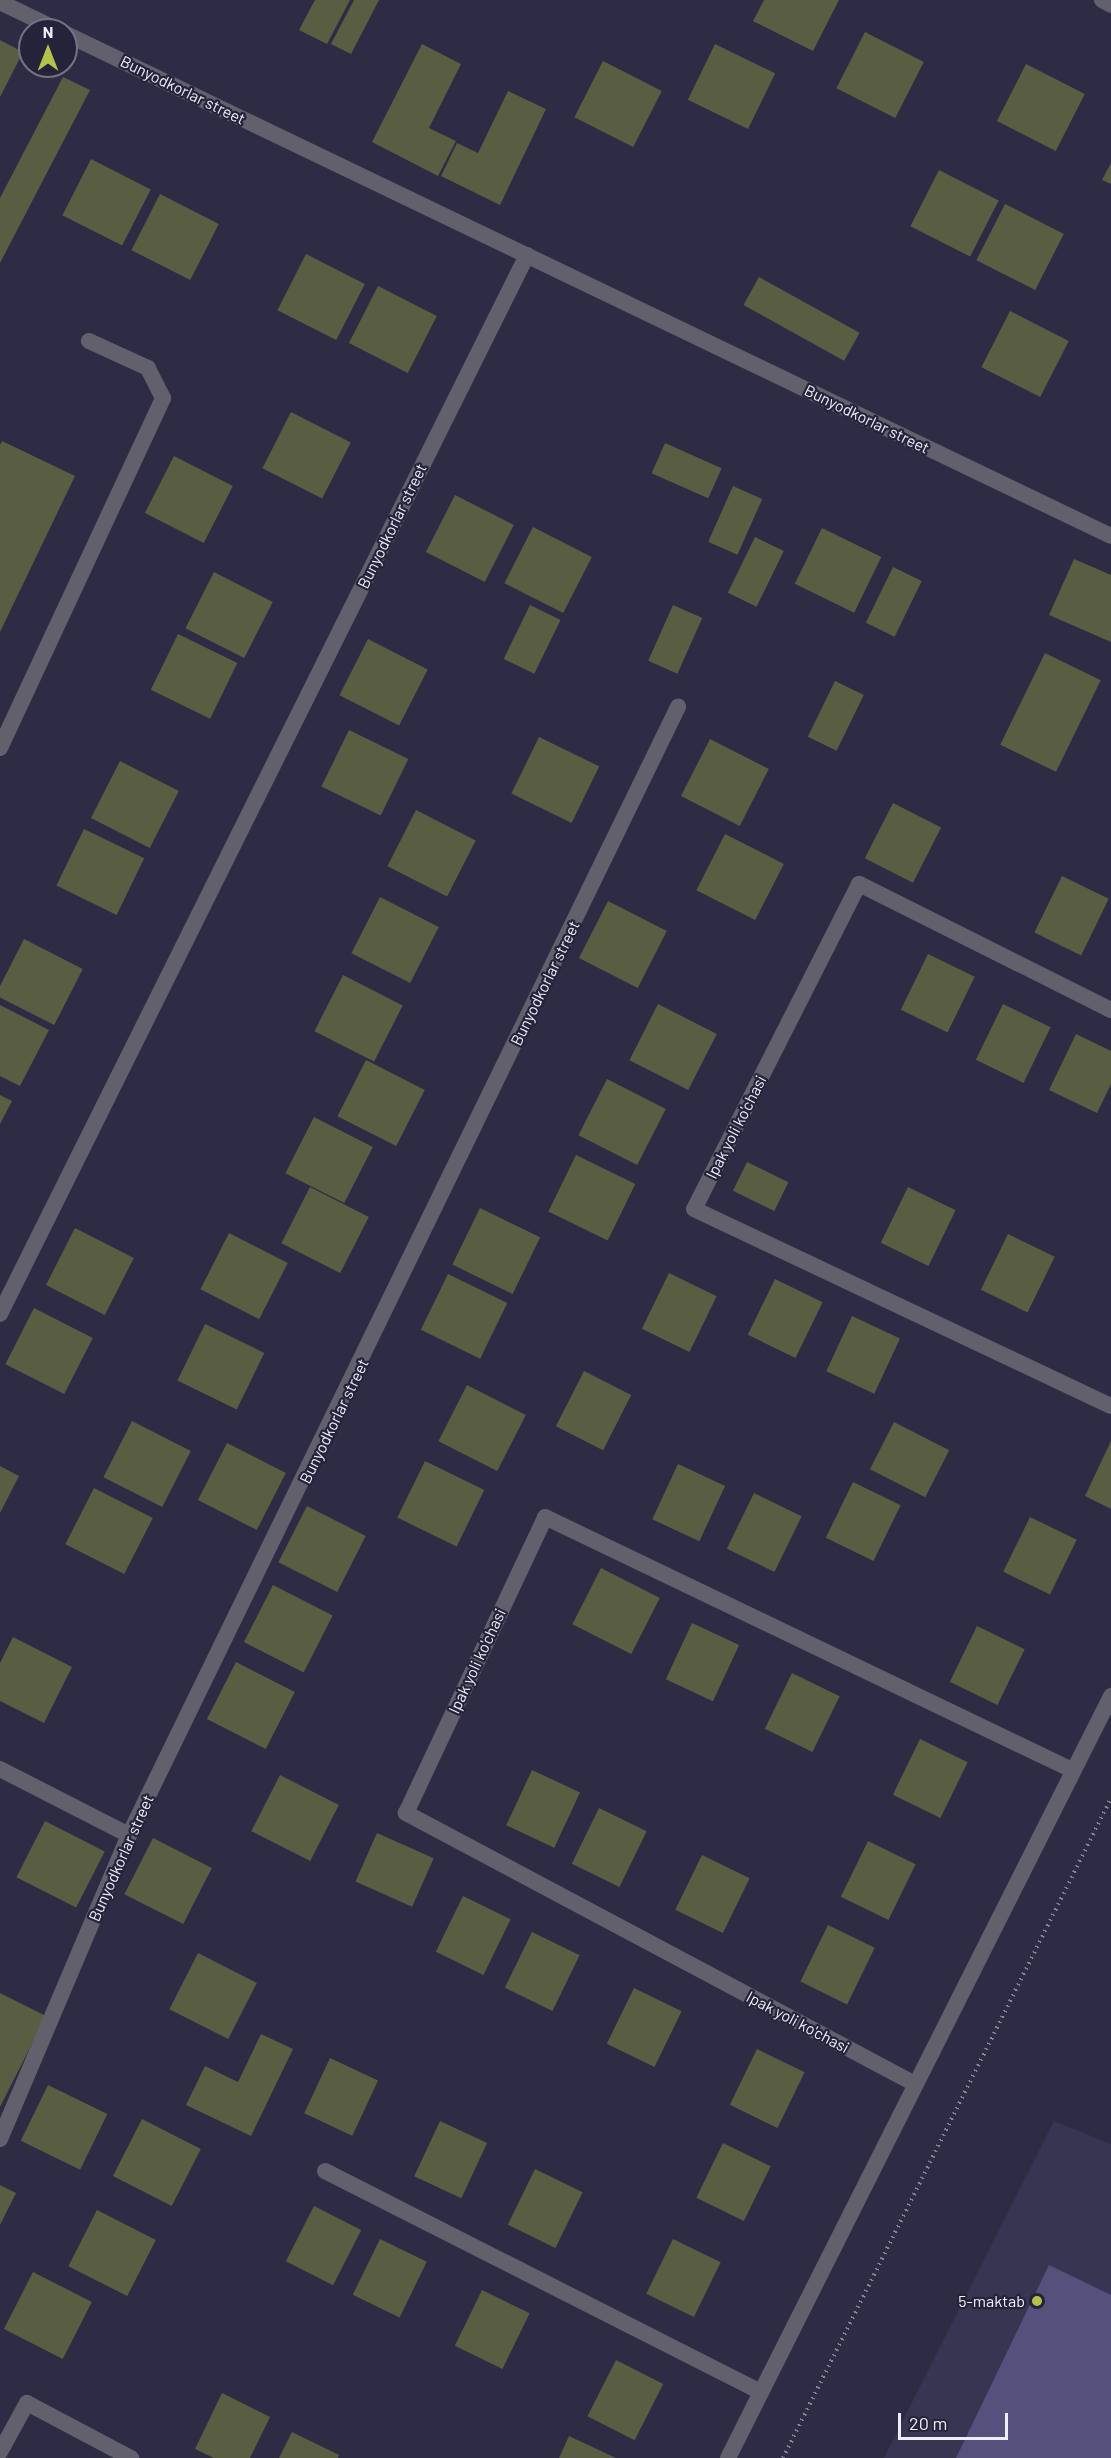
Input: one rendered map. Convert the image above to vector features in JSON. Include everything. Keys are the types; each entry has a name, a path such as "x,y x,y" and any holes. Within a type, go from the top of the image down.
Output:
{"street":[{"path":"1102,0 1111,5"},
{"path":"0,2 33,18"},
{"name":"Bunyodkorlar street","path":"78,40 1111,536"},
{"name":"Bunyodkorlar street","path":"0,1314 527,255"},
{"path":"0,748 163,398 148,368 89,341"},
{"name":"Bunyodkorlar street","path":"0,2139 129,1835 678,707"},
{"name":"Ipak yoli ko'chasi","path":"1111,1010 859,884 694,1209 1111,1406"},
{"name":"Ipak yoli ko'chasi","path":"915,2084 406,1813 544,1517 1072,1770"},
{"path":"728,2458 1111,1696"},
{"path":"0,1768 129,1835"},
{"path":"325,2171 761,2392"},
{"path":"0,2452 27,2403 131,2458"}],"path":[{"path":"783,2458 1111,1798"}],"shaded area":[{"name":"5-maktab","path":"1054,2121 1111,2144 1111,2458 884,2458"},
{"path":"1049,2265 1111,2295 1111,2458 956,2458"}],"building":[{"path":"315,0 350,0 327,44 299,30"},
{"path":"354,0 379,0 351,54 331,44"},
{"path":"764,0 839,0 813,51 753,21"},
{"path":"865,32 924,62 895,118 836,88"},
{"path":"0,40 18,49 18,62 0,97"},
{"path":"422,44 461,64 429,128 456,141 438,176 372,142"},
{"path":"715,44 775,73 748,129 688,100"},
{"path":"603,61 662,91 633,147 574,117"},
{"path":"1026,64 1085,94 1056,151 997,121"},
{"path":"62,78 90,90 0,263 0,198"},
{"path":"508,91 546,109 500,205 441,176 457,143 478,153"},
{"path":"91,159 151,189 122,246 62,215"},
{"path":"1111,163 1111,184 1102,180"},
{"path":"939,170 999,200 970,257 910,226"},
{"path":"160,194 219,224 190,280 131,250"},
{"path":"1005,204 1064,234 1035,290 976,260"},
{"path":"306,254 365,284 336,340 277,310"},
{"path":"759,277 860,333 844,361 743,305"},
{"path":"378,286 437,316 408,373 349,343"},
{"path":"1010,311 1069,341 1040,397 981,367"},
{"path":"291,412 351,442 322,499 262,468"},
{"path":"2,441 75,476 0,632 0,445"},
{"path":"665,443 722,468 708,498 652,473"},
{"path":"174,456 233,486 204,543 145,513"},
{"path":"733,486 762,499 737,555 708,542"},
{"path":"455,495 514,525 485,582 426,552"},
{"path":"533,527 592,557 563,613 504,583"},
{"path":"822,528 881,557 854,613 795,584"},
{"path":"755,537 784,551 757,607 728,593"},
{"path":"1074,559 1111,575 1111,642 1049,615"},
{"path":"893,567 922,581 895,637 866,623"},
{"path":"214,572 273,602 244,658 185,628"},
{"path":"530,605 561,620 534,674 504,659"},
{"path":"673,605 702,618 677,674 648,661"},
{"path":"178,634 237,663 210,719 151,690"},
{"path":"368,639 428,669 399,726 339,695"},
{"path":"1045,653 1101,680 1056,772 1000,745"},
{"path":"835,681 864,695 837,751 808,737"},
{"path":"349,730 408,759 381,816 321,787"},
{"path":"539,737 599,766 572,823 511,794"},
{"path":"710,739 769,769 740,826 681,796"},
{"path":"120,761 179,791 150,848 91,818"},
{"path":"893,803 941,828 913,883 865,858"},
{"path":"416,810 476,840 447,897 387,866"},
{"path":"84,829 144,858 117,915 56,886"},
{"path":"725,834 784,864 755,920 696,890"},
{"path":"1062,876 1109,899 1081,955 1034,933"},
{"path":"380,897 439,927 410,983 351,953"},
{"path":"608,901 667,931 638,988 579,958"},
{"path":"24,939 83,969 54,1025 0,997 0,986"},
{"path":"928,954 975,977 948,1033 901,1010"},
{"path":"343,975 403,1005 374,1062 314,1031"},
{"path":"658,1004 717,1034 688,1090 629,1060"},
{"path":"1003,1004 1051,1027 1023,1083 976,1060"},
{"path":"0,1005 49,1030 20,1086 0,1076"},
{"path":"1076,1034 1111,1051 1111,1084 1097,1113 1049,1090"},
{"path":"366,1060 425,1090 396,1146 337,1116"},
{"path":"607,1079 666,1109 637,1165 578,1135"},
{"path":"0,1095 12,1101 0,1124"},
{"path":"314,1117 373,1147 344,1203 285,1173"},
{"path":"576,1155 635,1184 608,1241 548,1212"},
{"path":"747,1162 788,1182 774,1211 733,1191"},
{"path":"310,1187 369,1217 340,1273 281,1243"},
{"path":"908,1187 956,1210 928,1266 881,1243"},
{"path":"480,1208 540,1237 513,1294 452,1265"},
{"path":"75,1228 134,1258 105,1315 46,1285"},
{"path":"229,1233 288,1263 259,1319 200,1289"},
{"path":"1008,1234 1055,1257 1028,1313 981,1290"},
{"path":"669,1273 717,1296 689,1352 642,1329"},
{"path":"448,1274 507,1303 480,1359 421,1330"},
{"path":"775,1279 823,1302 795,1358 748,1335"},
{"path":"34,1308 93,1338 64,1394 5,1364"},
{"path":"852,1316 900,1338 874,1394 826,1371"},
{"path":"205,1324 264,1353 237,1410 177,1381"},
{"path":"584,1371 631,1395 603,1450 556,1426"},
{"path":"467,1385 526,1415 497,1471 438,1441"},
{"path":"132,1421 191,1451 162,1507 103,1477"},
{"path":"894,1422 949,1450 925,1497 870,1469"},
{"path":"1111,1441 1111,1509 1085,1496"},
{"path":"227,1443 286,1473 257,1530 198,1500"},
{"path":"425,1461 484,1490 457,1547 397,1518"},
{"path":"678,1464 725,1486 699,1541 652,1519"},
{"path":"0,1466 19,1476 0,1513"},
{"path":"853,1482 901,1505 873,1561 826,1538"},
{"path":"94,1488 153,1518 124,1574 65,1544"},
{"path":"754,1493 802,1516 774,1572 727,1549"},
{"path":"307,1506 366,1536 337,1592 278,1562"},
{"path":"1030,1517 1077,1540 1050,1595 1003,1572"},
{"path":"601,1568 660,1598 631,1654 572,1624"},
{"path":"273,1585 333,1615 304,1672 244,1642"},
{"path":"692,1623 739,1645 713,1701 666,1679"},
{"path":"977,1626 1025,1649 997,1705 950,1682"},
{"path":"13,1637 72,1667 44,1723 0,1701 0,1663"},
{"path":"236,1662 295,1692 266,1749 207,1719"},
{"path":"792,1673 840,1696 812,1752 765,1729"},
{"path":"920,1739 968,1762 940,1818 893,1795"},
{"path":"532,1770 580,1792 554,1848 506,1825"},
{"path":"280,1775 339,1805 310,1861 251,1831"},
{"path":"599,1808 647,1831 619,1887 572,1864"},
{"path":"45,1821 105,1851 76,1908 16,1877"},
{"path":"377,1833 434,1858 412,1907 355,1881"},
{"path":"153,1838 212,1868 183,1924 124,1894"},
{"path":"868,1841 916,1864 888,1920 841,1897"},
{"path":"702,1855 750,1878 723,1933 675,1910"},
{"path":"463,1896 511,1919 483,1975 436,1952"},
{"path":"828,1925 875,1948 847,2004 800,1982"},
{"path":"532,1932 580,1955 552,2011 505,1988"},
{"path":"198,1953 257,1983 228,2039 169,2009"},
{"path":"634,1988 682,2011 654,2067 607,2044"},
{"path":"0,1993 46,2016 0,2107"},
{"path":"261,2034 293,2049 251,2136 186,2105 205,2066 238,2082"},
{"path":"757,2049 805,2072 777,2128 730,2105"},
{"path":"330,2058 378,2080 352,2136 304,2113"},
{"path":"48,2085 107,2114 80,2170 21,2141"},
{"path":"142,2119 201,2149 172,2206 113,2176"},
{"path":"440,2121 487,2143 461,2198 414,2176"},
{"path":"723,2143 771,2166 744,2221 696,2198"},
{"path":"535,2169 583,2192 555,2248 508,2225"},
{"path":"0,2185 16,2193 0,2225"},
{"path":"314,2206 361,2230 333,2285 286,2261"},
{"path":"97,2210 156,2240 127,2296 68,2266"},
{"path":"380,2239 427,2262 400,2318 353,2295"},
{"path":"673,2239 721,2262 694,2317 646,2294"},
{"path":"33,2272 92,2302 63,2359 4,2329"},
{"path":"482,2290 530,2313 502,2369 455,2346"},
{"path":"616,2360 663,2384 635,2440 587,2416"},
{"path":"222,2393 270,2417 250,2458 214,2458 195,2449"},
{"path":"292,2432 339,2455 338,2458 279,2458"},
{"path":"569,2436 616,2458 559,2458"}],"place":[{"name":"5-maktab","path":"1037,2301"}]}
